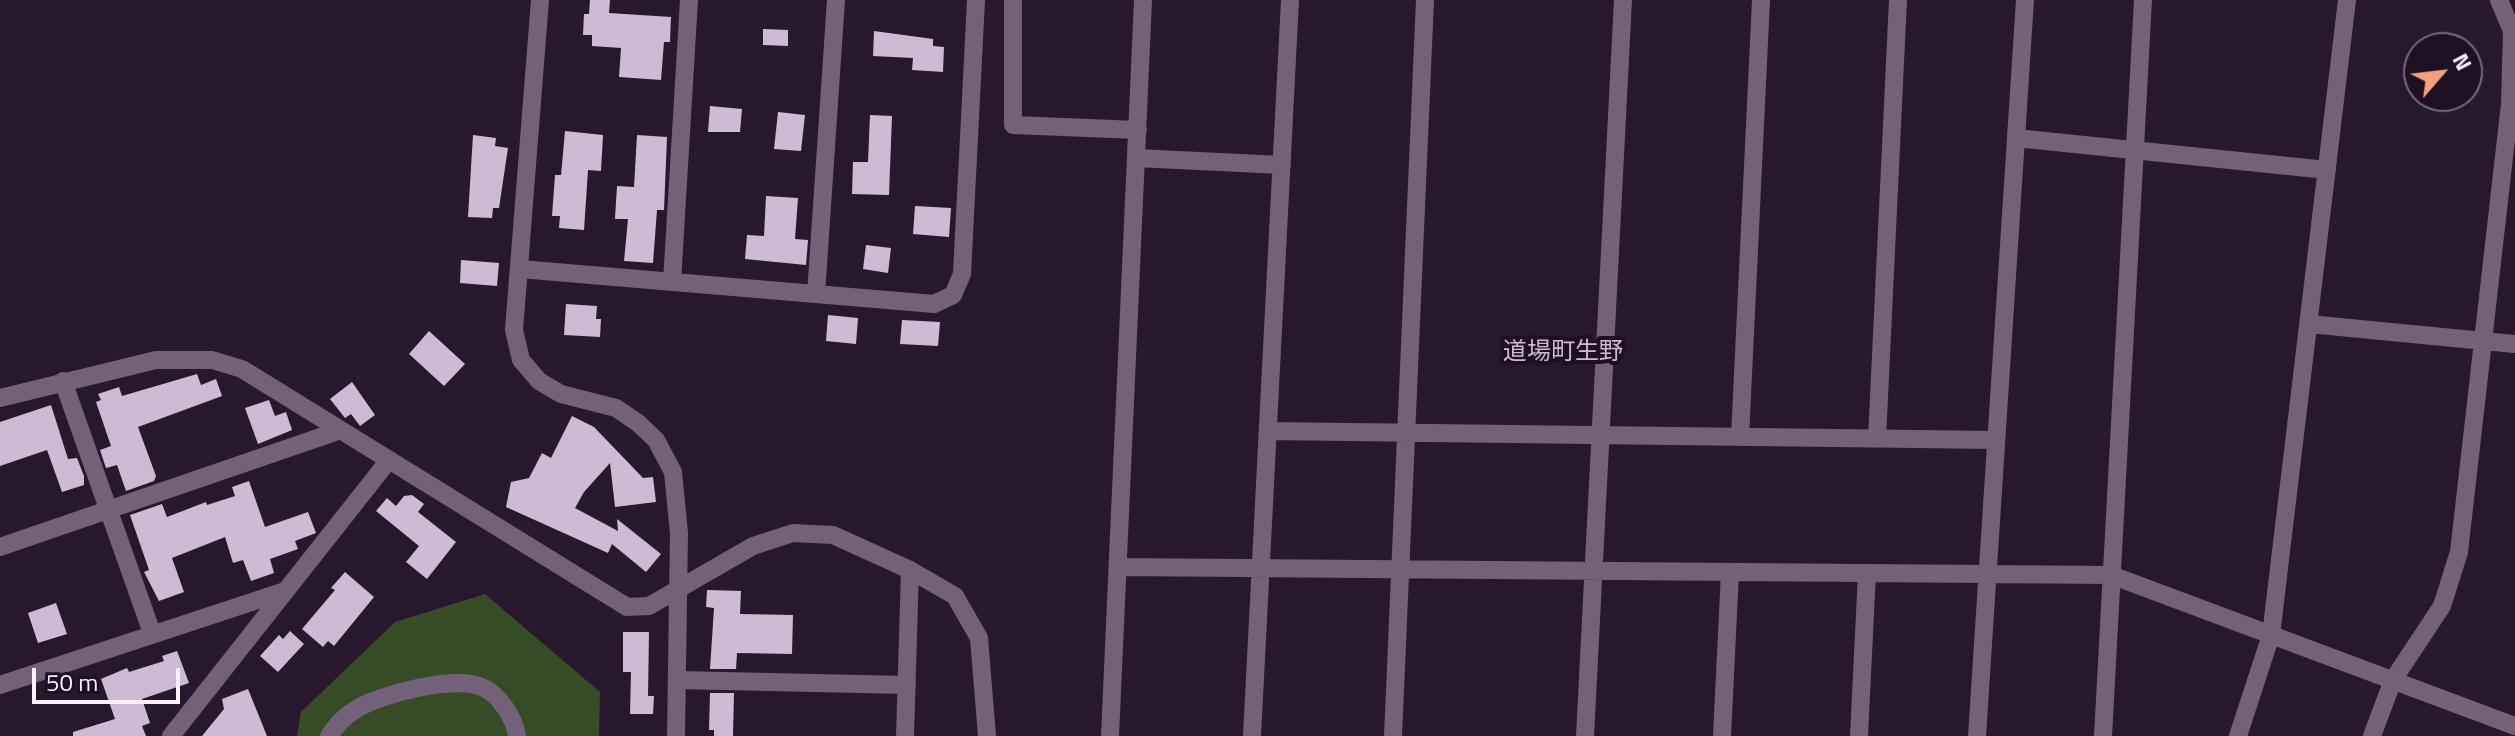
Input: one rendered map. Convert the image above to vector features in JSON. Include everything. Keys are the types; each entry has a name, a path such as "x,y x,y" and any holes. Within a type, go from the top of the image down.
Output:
{"street":[{"path":"540,0 514,330 521,360 539,381 561,394 616,408 656,440 673,472 678,498 676,736"},
{"path":"672,282 689,0"},
{"path":"816,294 836,0"},
{"path":"520,269 934,304 953,295 962,274 976,0"},
{"path":"1013,0 1013,125 1138,130"},
{"path":"1110,736 1143,0"},
{"path":"1252,736 1290,0"},
{"path":"1393,736 1425,0"},
{"path":"1585,736 1623,0"},
{"path":"1740,437 1761,0"},
{"path":"1877,439 1898,0"},
{"path":"1977,736 2025,0"},
{"path":"2103,736 2143,0"},
{"path":"2238,736 2271,635 2347,0"},
{"path":"2372,736 2393,680 2442,606 2459,552 2512,104 2512,31 2499,0"},
{"path":"2016,138 2327,170"},
{"path":"1136,158 1282,165"},
{"path":"2309,324 2515,344"},
{"path":"0,398 156,360 212,360 242,369 627,607 649,606 753,546 793,533 833,535 910,570 955,596 979,638 987,736"},
{"path":"63,381 152,633"},
{"path":"0,547 341,430"},
{"path":"1268,431 1996,440"},
{"path":"171,736 389,460"},
{"path":"1118,567 2111,575 2515,726"},
{"path":"905,736 910,570"},
{"path":"1722,736 1730,572"},
{"path":"1859,736 1867,573"},
{"path":"0,685 285,591"},
{"path":"677,680 907,685"},
{"path":"329,736 340,721 358,707 408,691 458,683 483,687 503,705 517,736"}],"green space":[{"path":"485,594 600,692 599,736 297,736 301,712 395,622"}],"building":[{"path":"590,0 610,0 609,13 671,17 670,42 664,42 661,80 619,77 621,48 592,46 592,35 583,35 584,14 589,14"},
{"path":"763,29 788,30 788,46 763,45"},
{"path":"874,31 933,39 933,46 944,47 943,72 912,70 913,58 873,56"},
{"path":"710,106 742,109 740,132 708,132"},
{"path":"778,112 805,115 801,151 774,149"},
{"path":"870,115 892,116 889,195 852,194 853,162 868,162"},
{"path":"565,131 603,135 601,171 588,170 584,230 559,228 560,216 552,216 555,175 561,175"},
{"path":"473,135 496,138 495,146 508,148 499,208 493,208 492,218 468,217"},
{"path":"637,135 667,137 664,210 657,210 653,263 624,261 628,219 615,219 617,186 634,187"},
{"path":"766,196 798,198 795,239 808,240 806,265 745,259 747,235 764,236"},
{"path":"915,206 951,208 949,237 913,234"},
{"path":"866,245 891,248 888,273 863,269"},
{"path":"461,260 499,263 497,286 460,283"},
{"path":"566,304 597,306 596,319 601,319 600,337 564,335"},
{"path":"828,315 858,318 856,344 826,341"},
{"path":"902,320 940,322 938,346 900,344"},
{"path":"429,331 465,364 444,386 409,354"},
{"path":"197,374 201,385 216,379 222,396 138,427 156,476 154,481 126,491 117,465 106,468 100,450 111,446 96,402 101,400 98,394 119,387 122,396"},
{"path":"352,382 375,415 360,426 351,414 345,418 330,399"},
{"path":"269,400 275,416 286,412 292,430 258,444 245,408"},
{"path":"51,405 68,459 77,458 84,476 84,485 62,492 47,450 0,466 0,422"},
{"path":"572,416 594,427 643,478 653,477 656,502 615,507 610,463 584,492 575,508 618,531 617,519 661,554 646,572 612,544 608,553 506,507 511,482 529,478 542,453 551,458"},
{"path":"249,481 265,527 308,512 316,533 295,541 298,549 270,559 274,573 251,581 243,560 233,563 225,537 172,558 184,592 159,601 144,572 149,570 130,515 162,504 167,517 206,502 207,505 235,496 232,487"},
{"path":"412,495 424,504 418,512 456,542 427,579 406,562 419,546 376,511 387,498 396,506 404,496"},
{"path":"345,572 374,597 334,646 328,641 323,647 302,629 335,590 331,588"},
{"path":"707,590 741,591 740,614 793,615 792,654 737,653 736,669 710,669 714,608 706,607"},
{"path":"56,603 67,634 38,643 28,613"},
{"path":"290,631 304,644 278,672 260,656 279,635 283,639"},
{"path":"623,632 649,632 648,696 654,696 653,714 630,714 631,672 623,672"},
{"path":"177,651 189,683 142,699 150,723 142,726 146,736 73,736 73,732 115,719 101,679 127,668 129,672 164,661 162,656"},
{"path":"248,689 267,736 202,736 224,709 222,699"},
{"path":"710,693 734,693 733,736 714,736 714,730 709,730"}],"district":[{"name":"道場町生野","path":"1563,353"}]}
